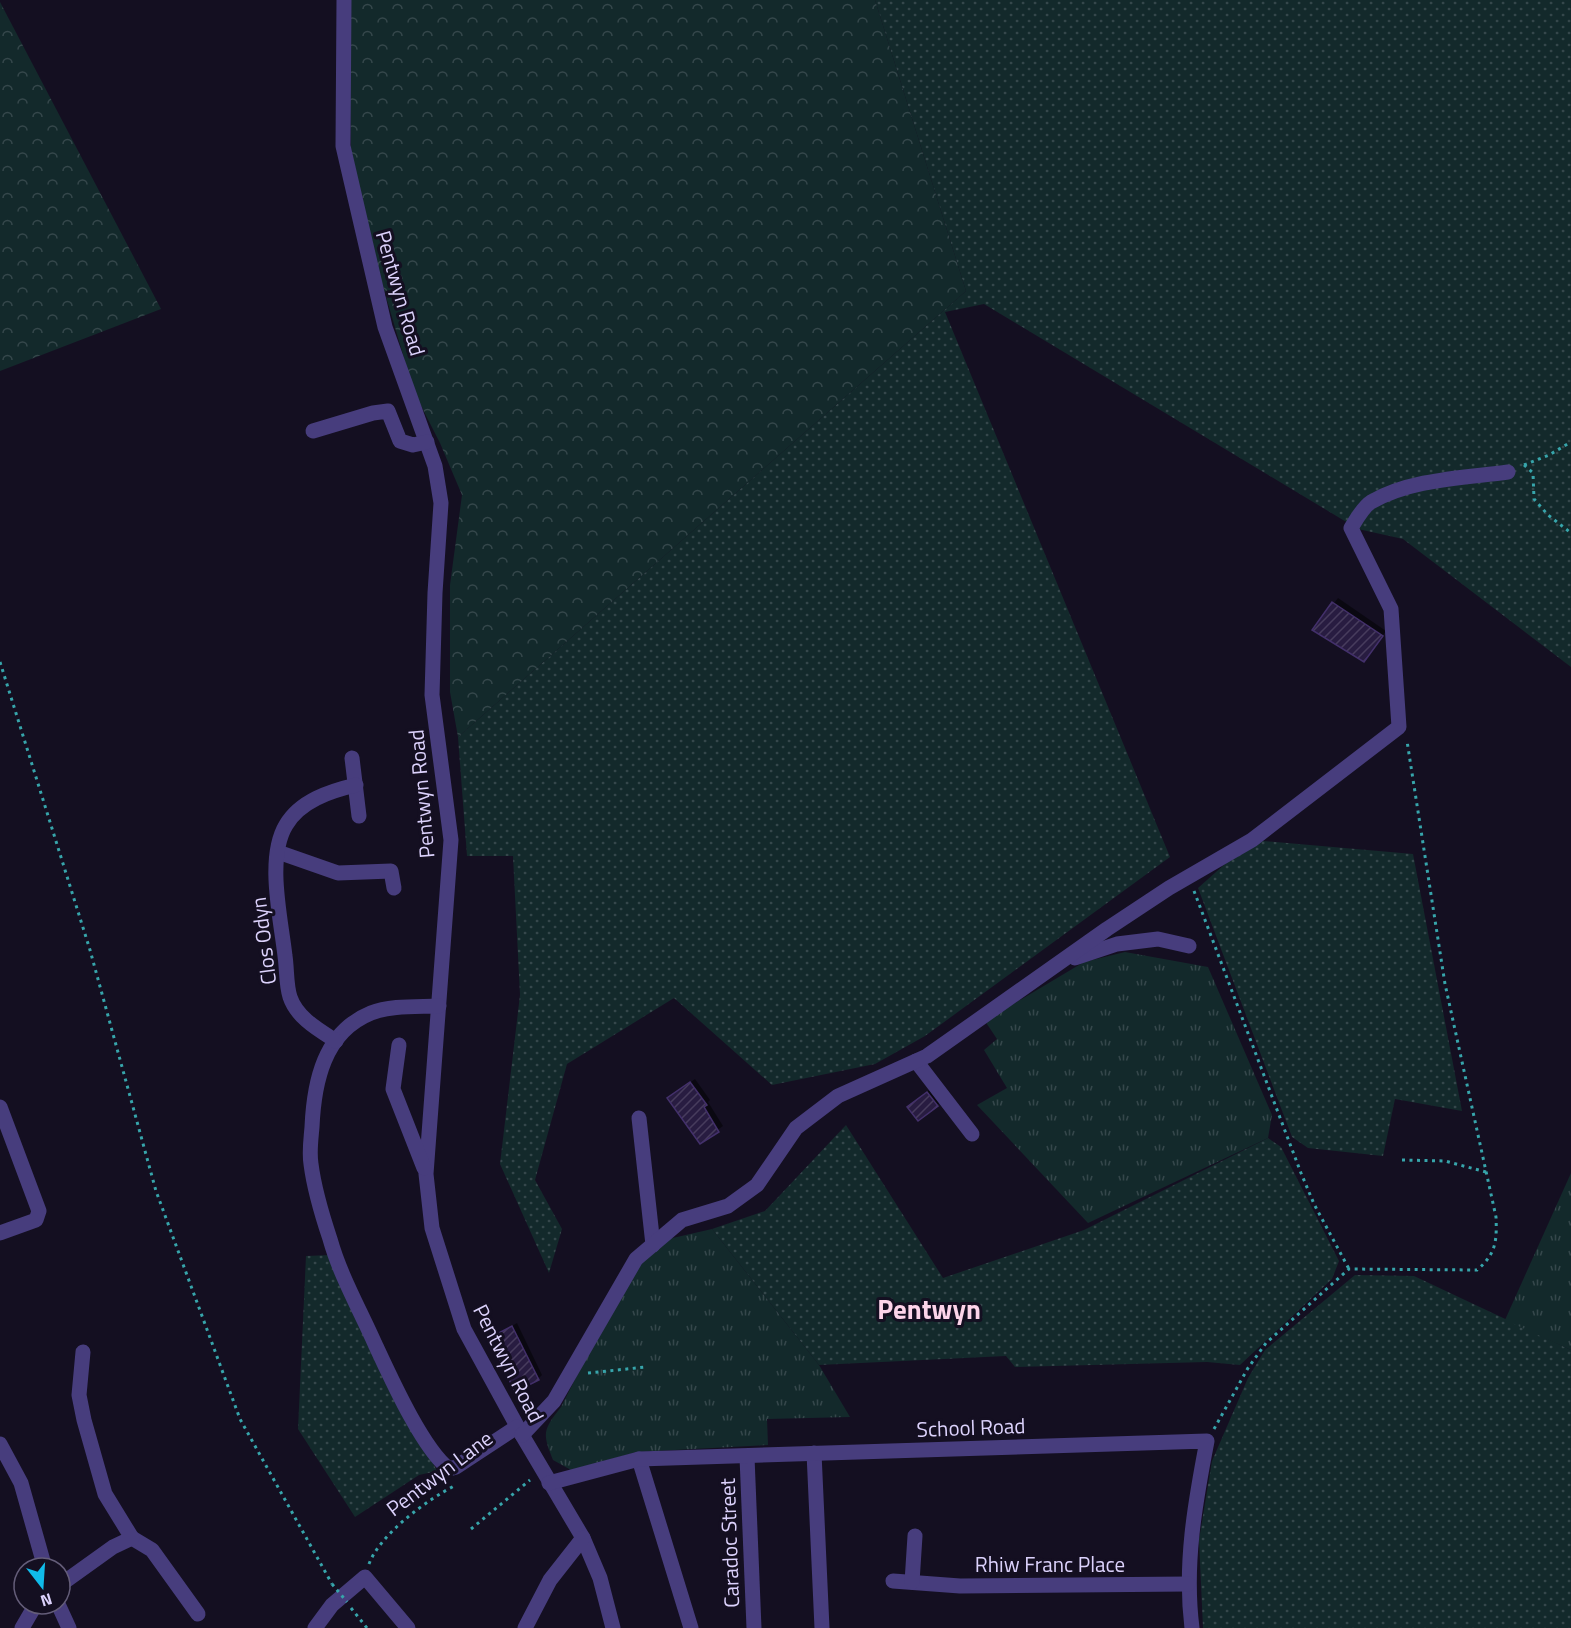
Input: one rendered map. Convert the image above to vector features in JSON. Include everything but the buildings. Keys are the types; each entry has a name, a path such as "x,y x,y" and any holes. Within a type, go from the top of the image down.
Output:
{"street":[{"name":"Pentwyn Road","path":"344,0 343,146 385,327 435,466 441,503 432,695 451,840 426,1174 432,1228 464,1329 519,1431 583,1538 600,1578 613,1628"},
{"path":"313,430 388,411 400,441 413,445 427,442"},
{"path":"439,1006 404,1007 371,1013 345,1030 327,1052 317,1075 313,1101 310,1162 330,1241 389,1372 420,1430 442,1464 449,1469 519,1431 554,1401 636,1259 682,1220 728,1206 757,1185 796,1128 838,1096 916,1060 1160,894 1252,840 1399,727 1391,609 1351,528 1368,503 1397,491 1434,482 1508,472"},
{"path":"352,758 360,816"},
{"name":"Clos Odyn","path":"336,1041 304,1018 290,998 278,898 278,852 286,824 300,810 326,792 356,785"},
{"path":"278,852 338,873 391,871 394,888"},
{"path":"997,1005 1008,1005 1077,957 1117,944 1158,939 1189,946"},
{"path":"399,1045 393,1089 426,1174"},
{"path":"916,1060 972,1134"},
{"path":"0,1107 39,1211 36,1220 0,1233"},
{"path":"639,1118 652,1245"},
{"path":"83,1352 79,1375 79,1395 105,1494 132,1538 152,1550 198,1614"},
{"path":"1192,1628 1188,1584 1194,1507 1207,1441"},
{"name":"School Road","path":"546,1477 639,1459 1207,1441"},
{"path":"0,1444 21,1483 42,1556"},
{"path":"814,1453 822,1628"},
{"name":"Caradoc Street","path":"747,1457 754,1628"},
{"path":"639,1459 691,1628"},
{"path":"912,1582 915,1536"},
{"path":"72,1576 113,1547 132,1538"},
{"path":"525,1628 550,1580 583,1538"},
{"path":"315,1628 332,1605 365,1577 408,1628"},
{"name":"Rhiw Franc Place","path":"893,1581 960,1586 1188,1584"}],"path":[{"path":"1508,472 1549,455 1571,442"},
{"path":"1524,465 1533,473 1534,499 1548,515 1571,533"},
{"path":"0,662 90,950 156,1191 240,1419 332,1584 367,1628"},
{"path":"1207,1441 1248,1368 1266,1343 1349,1269 1477,1270 1489,1260 1497,1242 1496,1217 1445,984 1410,750 1400,719"},
{"path":"1189,877 1301,1173 1314,1204 1349,1269"},
{"path":"1402,1160 1445,1161 1486,1173"},
{"path":"573,1368 590,1374 646,1367"},
{"path":"471,1529 546,1477"},
{"name":"Pentwyn Lane","path":"365,1577 373,1554 408,1517 439,1493 459,1483"}],"green space":[{"path":"351,0 875,0 966,291 458,737 450,692 450,585 462,495 440,443 414,392 372,249 351,148 349,52"},
{"path":"875,0 1571,0 1571,667 1403,539 1358,529 984,304 945,312 1170,857 925,1036 875,1064 772,1085 674,998 567,1064 535,1180 562,1229 549,1273 500,1164 520,995 513,856 467,856 458,737 966,291"},
{"path":"0,2 161,309 0,371"},
{"path":"1252,840 1413,854 1462,1111 1395,1099 1383,1156 1308,1148 1292,1137 1198,888"},
{"path":"1125,952 1208,967 1272,1115 1268,1138 1088,1223 977,1105 1007,1088 984,1050 997,1039 985,1021 1084,962"},
{"path":"846,1125 943,1278 1084,1230 1268,1138 1281,1147 1339,1261 1332,1279 1240,1365 1207,1362 1015,1367 1006,1356 819,1365 712,1229 765,1211"},
{"path":"1571,1173 1571,1350 1505,1320"},
{"path":"712,1229 819,1365 850,1417 767,1419 768,1445 637,1452 571,1470 553,1460 547,1444 548,1427 561,1407 628,1275 664,1240"},
{"path":"330,1255 375,1354 437,1471 419,1475 355,1517 298,1429 306,1256"},
{"path":"1355,1275 1414,1276 1571,1350 1571,1628 1203,1628 1199,1540 1212,1461 1248,1378 1265,1350"}],"district":[{"name":"Pentwyn","path":"929,1308"}]}
